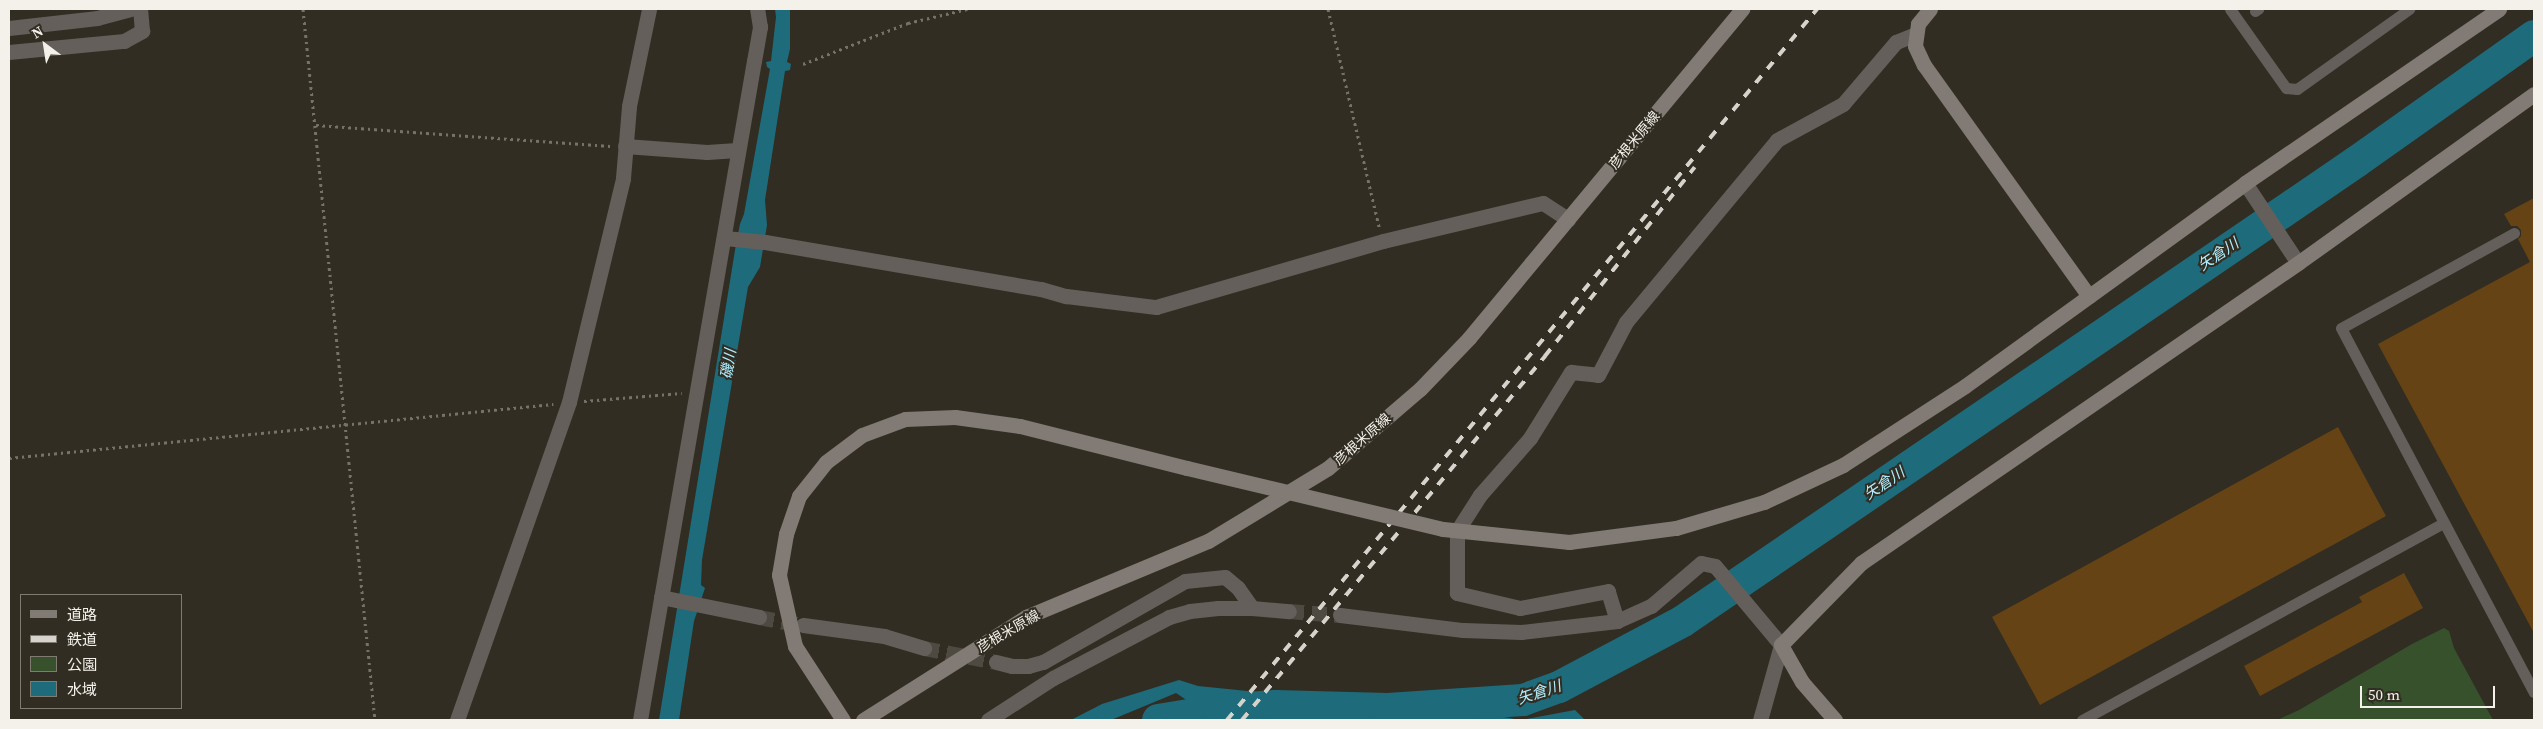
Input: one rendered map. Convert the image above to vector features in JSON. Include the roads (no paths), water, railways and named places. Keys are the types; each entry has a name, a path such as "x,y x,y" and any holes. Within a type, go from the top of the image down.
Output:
{"street":[{"path":"9,28 97,18 130,9"},
{"path":"9,52 124,41 142,31 140,9"},
{"path":"456,720 569,402 624,178 629,106 649,9"},
{"path":"640,720 668,598 698,394 730,238 737,150 760,27 757,9"},
{"name":"彦根米原線","path":"864,720 1026,617 1208,541 1328,468 1420,389 1468,338 1742,9"},
{"path":"1930,9 1918,24 1916,34 1915,46 1924,65 2089,296"},
{"path":"843,720 794,646 780,575 786,534 799,496 826,462 862,435 905,419 955,418 1020,426 1187,468 1450,530 1569,542 1676,528 1764,502 1843,465 1965,386 2245,183 2499,9"},
{"path":"1617,621 1608,591 1520,608 1457,593 1450,530 1530,438 1571,372 1598,375 1626,322 1778,140 1843,104 1896,42 1916,34"},
{"path":"1760,720 1781,645 1861,564 2298,263 2534,94"},
{"path":"625,146 707,152 737,150"},
{"path":"2245,183 2298,263"},
{"path":"730,238 765,242 1041,289 1066,296 1156,307 1382,241 1543,203 1568,219"},
{"path":"1340,615 1464,630 1521,632 1617,621 1651,606 1701,563 1715,566 1781,645 1802,682 1835,720"},
{"path":"996,662 1020,666 1043,662 1185,581 1225,576 1238,588 1252,608"},
{"path":"668,598 759,616"},
{"path":"988,720 1053,678 1169,617 1190,611 1252,608 1290,611"},
{"path":"803,625 884,636 924,648"}],"lane":[{"path":"2230,9 2286,88 2297,89 2409,9"},
{"path":"2514,234 2341,328 2534,692"},
{"path":"2082,720 2443,523"}],"water":[{"name":"磯川","path":"775,9 790,9 790,49 787,62 791,64 790,70 785,71 765,200 767,225 760,267 748,287 702,560 701,585 705,588 694,621 679,720 659,720 736,244 744,214 770,69 767,67 766,62 771,61 776,17"},
{"path":"1179,680 1198,686 1347,701 1372,713 1456,708 1520,720 1314,720 1294,710 1197,707 1176,693 1111,720 1071,720 1102,704"},
{"path":"1575,710 1585,720 1522,720"}],"waterway":[{"name":"矢倉川","path":"1158,720 1219,710 1275,706 1388,709 1523,700 1559,687 1683,621 2356,162 2534,36"}],"tunnel":[{"path":"1289,611 1340,615"},
{"path":"759,617 802,625"},
{"path":"924,648 996,662"}],"railway":[{"path":"1227,720 1817,9"},
{"path":"1242,720 1545,356 1695,167"}]}
